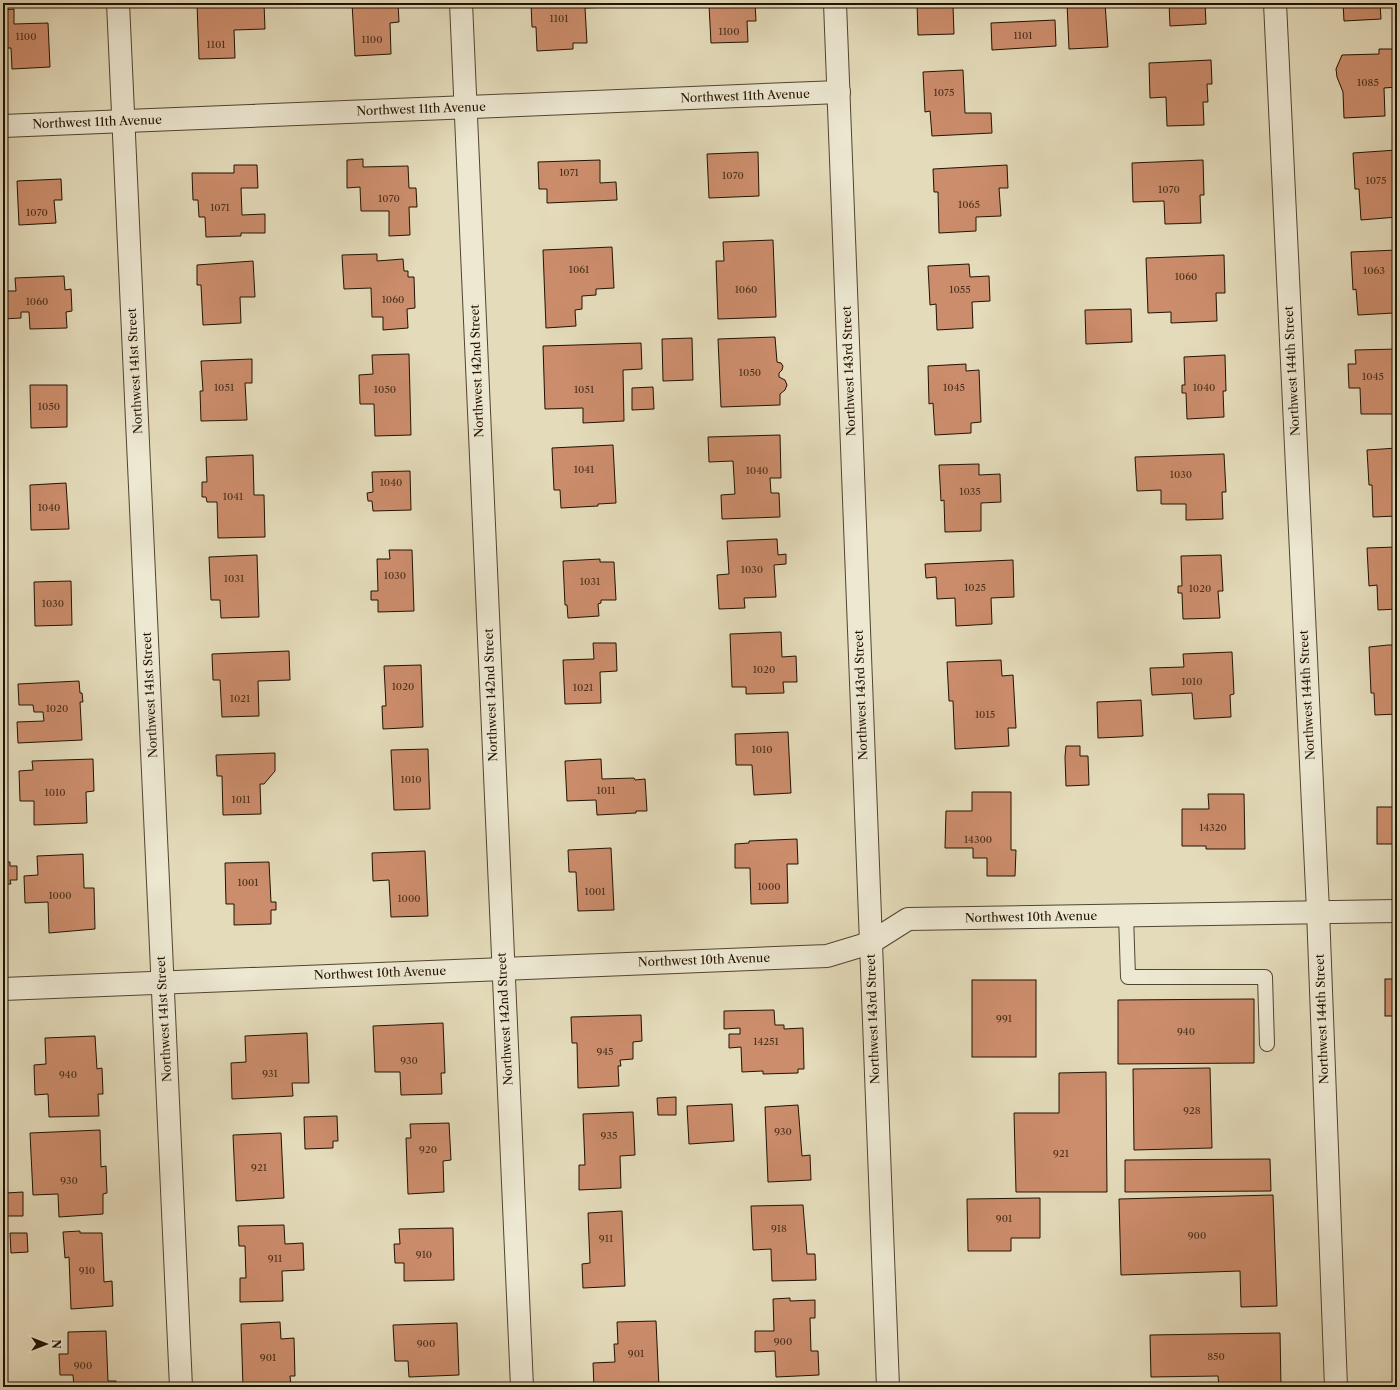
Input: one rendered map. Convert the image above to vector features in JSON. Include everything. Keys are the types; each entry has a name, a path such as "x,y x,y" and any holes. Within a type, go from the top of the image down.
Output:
{"street":[{"name":"Northwest 141st Street","path":"118,3 181,1387"},
{"name":"Northwest 142nd Street","path":"461,3 522,1387"},
{"name":"Northwest 143rd Street","path":"835,3 888,1387"},
{"name":"Northwest 144th Street","path":"1275,3 1318,911 1336,1387"},
{"name":"Northwest 11th Avenue","path":"3,126 839,92"},
{"name":"Northwest 10th Avenue","path":"3,989 827,956 870,943 908,919 1318,911 1397,911"}],"lane":[{"path":"1126,915 1128,977 1265,977 1267,1044"}],"building":[{"path":"264,3 265,29 234,30 235,58 199,59 197,4"},
{"path":"352,3 398,3 399,22 390,23 391,54 355,56"},
{"path":"531,3 608,3 609,7 585,8 587,43 573,43 573,49 537,51 536,27 532,27"},
{"path":"702,3 755,3 756,21 747,21 748,42 711,43 709,5 702,5"},
{"path":"917,3 957,3 957,6 953,6 954,34 918,35"},
{"path":"1067,3 1105,3 1108,47 1069,49"},
{"path":"1169,3 1205,3 1206,24 1170,26"},
{"path":"1343,3 1380,3 1381,19 1344,21"},
{"path":"14,9 14,24 48,23 50,67 12,69 11,48 3,48 3,10"},
{"path":"1055,20 1056,46 992,50 991,23"},
{"path":"1379,49 1397,49 1397,87 1384,88 1385,116 1344,118 1343,92 1337,77 1336,69 1342,55 1379,54"},
{"path":"1211,60 1212,84 1207,84 1208,102 1203,102 1204,125 1167,126 1166,97 1150,98 1149,63"},
{"path":"963,70 965,113 991,113 992,133 932,136 930,111 925,112 923,72"},
{"path":"1397,150 1397,217 1361,220 1359,189 1355,189 1353,153"},
{"path":"758,152 759,196 709,198 707,154"},
{"path":"363,159 363,167 408,166 409,188 416,188 417,207 409,207 410,235 389,236 389,211 361,211 360,187 347,188 347,160"},
{"path":"600,160 600,183 616,182 617,200 547,203 547,189 539,189 538,162"},
{"path":"1203,160 1204,195 1200,195 1201,223 1165,224 1164,201 1133,202 1132,163"},
{"path":"234,165 257,165 258,188 241,188 242,215 265,214 265,233 241,233 241,236 206,237 205,217 199,217 198,200 193,200 192,173 234,173"},
{"path":"1007,165 1008,188 999,188 1001,216 976,217 976,231 939,233 938,192 934,192 933,169"},
{"path":"61,179 62,200 54,200 56,223 19,225 17,181"},
{"path":"773,240 776,317 718,319 716,261 724,261 723,242"},
{"path":"612,247 614,288 596,289 596,295 582,296 582,309 575,310 576,326 546,328 543,250"},
{"path":"1397,250 1397,288 1393,288 1394,313 1358,315 1356,289 1353,290 1351,252"},
{"path":"377,254 377,261 403,259 404,271 408,271 408,277 414,277 415,308 407,309 408,328 383,330 383,317 372,317 371,288 344,289 342,255"},
{"path":"1224,255 1225,293 1216,293 1217,321 1171,323 1171,312 1148,313 1146,258"},
{"path":"253,261 255,297 240,297 241,323 203,325 201,285 197,285 197,265"},
{"path":"969,264 970,277 989,276 990,301 972,302 973,328 937,330 936,304 930,305 928,266"},
{"path":"64,276 65,290 71,289 72,311 66,312 67,328 30,329 29,312 21,312 21,318 3,319 3,291 16,291 15,278"},
{"path":"1131,309 1132,342 1086,344 1085,310"},
{"path":"775,337 777,362 781,363 783,366 779,373 779,377 785,380 787,385 785,390 780,394 780,405 721,407 718,339"},
{"path":"692,338 693,380 663,381 662,339"},
{"path":"641,343 642,369 623,370 624,421 583,423 583,408 545,409 543,346"},
{"path":"1397,349 1397,414 1361,414 1360,388 1349,388 1348,364 1356,364 1355,350"},
{"path":"409,354 411,435 375,436 374,404 360,404 359,375 373,374 372,355"},
{"path":"1225,355 1226,391 1223,391 1224,417 1187,419 1186,393 1182,393 1182,385 1185,385 1184,357"},
{"path":"252,359 252,383 245,383 247,420 201,421 200,391 203,391 201,361"},
{"path":"966,364 966,371 979,370 981,422 971,423 971,433 935,435 933,403 929,404 928,366"},
{"path":"30,385 67,385 67,427 31,428"},
{"path":"653,387 654,409 632,410 632,388"},
{"path":"780,435 781,478 770,478 771,493 779,493 780,517 722,519 721,495 735,494 733,461 709,462 708,437"},
{"path":"613,445 616,503 598,504 598,506 561,508 560,490 554,490 552,448"},
{"path":"1397,448 1397,516 1373,517 1372,485 1369,485 1367,450"},
{"path":"1224,454 1226,492 1222,492 1223,519 1186,520 1186,504 1161,504 1161,490 1137,491 1135,457"},
{"path":"253,455 254,495 264,495 265,537 218,538 217,502 207,502 206,497 202,497 202,482 207,482 206,457"},
{"path":"979,464 979,475 1000,474 1001,502 981,503 981,531 945,532 944,500 941,501 939,465"},
{"path":"410,471 411,510 373,511 372,501 368,501 367,493 373,492 372,472"},
{"path":"66,483 69,529 31,530 30,485"},
{"path":"777,539 778,555 786,554 786,564 774,565 776,597 744,598 745,608 719,609 717,575 729,574 727,541"},
{"path":"1397,547 1397,609 1378,610 1377,585 1369,586 1367,548"},
{"path":"389,550 412,550 414,611 378,612 378,600 371,600 371,591 378,591 377,559 390,559"},
{"path":"257,555 259,617 221,618 220,600 211,600 209,557"},
{"path":"1221,555 1223,591 1218,591 1220,618 1183,619 1182,593 1178,593 1178,586 1182,586 1181,556"},
{"path":"600,559 600,562 614,562 616,600 601,600 601,603 598,604 599,616 568,618 567,605 565,605 563,561"},
{"path":"1013,560 1014,597 991,598 992,624 956,626 955,598 937,599 936,577 926,578 925,564"},
{"path":"71,581 72,625 35,626 34,582"},
{"path":"781,632 782,657 796,656 797,682 783,682 784,693 746,694 746,687 732,687 730,634"},
{"path":"593,643 616,643 617,671 600,672 601,703 565,704 563,660 594,659"},
{"path":"1397,645 1397,714 1375,715 1374,693 1371,693 1369,647"},
{"path":"289,651 290,680 258,681 259,716 222,717 220,680 213,680 212,654"},
{"path":"1232,652 1234,694 1230,695 1231,717 1194,719 1192,693 1152,695 1150,668 1184,667 1183,654"},
{"path":"1001,660 1002,676 1013,675 1016,728 1008,728 1009,746 955,749 953,701 949,701 947,662"},
{"path":"3,664 7,664 7,680 3,680"},
{"path":"421,665 423,727 383,729 382,706 386,706 384,666"},
{"path":"79,681 80,693 82,693 83,702 80,702 82,740 18,743 17,722 44,721 43,712 34,712 33,705 19,705 18,684"},
{"path":"1141,700 1143,736 1098,738 1097,702"},
{"path":"788,732 791,793 754,795 752,765 736,765 735,734"},
{"path":"1066,746 1080,746 1080,756 1088,756 1089,785 1066,786"},
{"path":"428,749 430,809 394,810 391,750"},
{"path":"275,753 275,771 264,784 260,784 261,814 223,815 222,776 217,776 216,755"},
{"path":"93,759 94,791 86,792 87,823 34,825 34,801 20,801 19,771 33,770 32,761"},
{"path":"601,759 602,779 645,779 647,811 597,815 596,800 567,801 565,761"},
{"path":"972,792 1011,792 1011,850 1016,850 1015,876 987,876 987,858 973,858 973,848 945,848 946,811 972,811"},
{"path":"1208,794 1244,794 1245,849 1206,849 1206,846 1182,846 1182,809 1209,809"},
{"path":"1377,807 1397,807 1397,844 1377,844"},
{"path":"797,839 798,864 787,864 788,903 751,904 750,868 735,868 735,844 749,843 749,841"},
{"path":"611,848 614,910 578,911 576,872 569,872 568,850"},
{"path":"425,851 428,916 391,917 389,880 373,881 372,853"},
{"path":"83,854 84,888 94,888 95,929 49,933 48,902 25,903 24,876 38,875 37,856"},
{"path":"3,862 10,862 10,866 17,866 17,880 10,880 11,884 3,884"},
{"path":"269,862 271,902 276,902 276,910 271,910 271,924 234,925 234,904 226,904 225,863"},
{"path":"1385,979 1397,979 1397,1016 1385,1016"},
{"path":"972,980 1036,980 1036,1057 972,1057"},
{"path":"1254,999 1254,1063 1118,1064 1118,1000"},
{"path":"774,1010 775,1025 784,1025 784,1029 803,1028 804,1069 798,1069 798,1073 763,1074 763,1071 742,1072 741,1047 729,1048 729,1034 740,1034 740,1028 724,1029 724,1011"},
{"path":"641,1015 642,1041 633,1042 633,1059 620,1060 621,1066 618,1066 619,1086 578,1088 577,1043 572,1043 571,1017"},
{"path":"443,1023 445,1073 441,1073 442,1094 401,1095 400,1072 375,1072 373,1026"},
{"path":"307,1033 309,1083 292,1083 293,1096 232,1099 231,1063 246,1062 245,1036"},
{"path":"95,1036 97,1069 102,1068 103,1094 98,1094 99,1116 49,1117 48,1094 35,1095 34,1065 46,1064 45,1038"},
{"path":"1210,1068 1212,1148 1134,1150 1133,1069"},
{"path":"1106,1072 1107,1192 1016,1192 1014,1113 1059,1113 1059,1073"},
{"path":"676,1097 676,1115 658,1115 657,1098"},
{"path":"732,1104 734,1141 689,1144 687,1106"},
{"path":"798,1105 802,1156 810,1155 811,1180 768,1182 765,1107"},
{"path":"633,1112 635,1155 620,1156 621,1188 579,1190 579,1165 585,1165 583,1114"},
{"path":"337,1116 338,1141 333,1141 333,1148 305,1149 304,1117"},
{"path":"449,1123 451,1160 443,1161 444,1192 408,1194 406,1138 411,1138 410,1124"},
{"path":"100,1130 101,1167 106,1166 107,1193 103,1194 103,1214 59,1217 58,1194 33,1195 30,1133"},
{"path":"281,1133 284,1198 236,1201 233,1135"},
{"path":"1270,1159 1271,1191 1125,1192 1125,1160"},
{"path":"23,1192 23,1216 7,1216 6,1193"},
{"path":"1273,1195 1277,1306 1241,1307 1240,1271 1121,1275 1119,1199"},
{"path":"1040,1198 1040,1238 1011,1238 1011,1251 968,1251 967,1199"},
{"path":"803,1205 807,1254 815,1254 816,1280 772,1281 771,1249 753,1250 751,1206"},
{"path":"622,1211 625,1286 583,1288 582,1264 590,1263 588,1213"},
{"path":"284,1225 285,1244 303,1243 304,1270 282,1271 283,1301 240,1302 240,1278 246,1278 245,1246 239,1246 238,1226"},
{"path":"453,1228 454,1280 404,1281 404,1263 395,1263 394,1244 400,1244 399,1229"},
{"path":"80,1231 80,1233 102,1233 104,1282 112,1281 113,1306 71,1309 69,1257 65,1258 63,1232"},
{"path":"10,1233 27,1233 28,1252 11,1253"},
{"path":"790,1298 790,1301 815,1300 815,1318 810,1318 811,1351 818,1351 819,1375 776,1377 775,1351 755,1352 755,1331 774,1331 773,1299"},
{"path":"656,1321 659,1387 594,1387 593,1363 615,1362 614,1344 618,1344 617,1322"},
{"path":"280,1322 281,1339 294,1338 295,1376 290,1376 291,1387 243,1387 241,1324"},
{"path":"457,1323 459,1375 409,1377 408,1361 395,1361 393,1325"},
{"path":"106,1331 108,1381 116,1381 117,1387 74,1387 73,1375 60,1375 59,1354 68,1354 68,1332"},
{"path":"1280,1333 1281,1387 1219,1387 1218,1376 1151,1377 1150,1335"}]}
